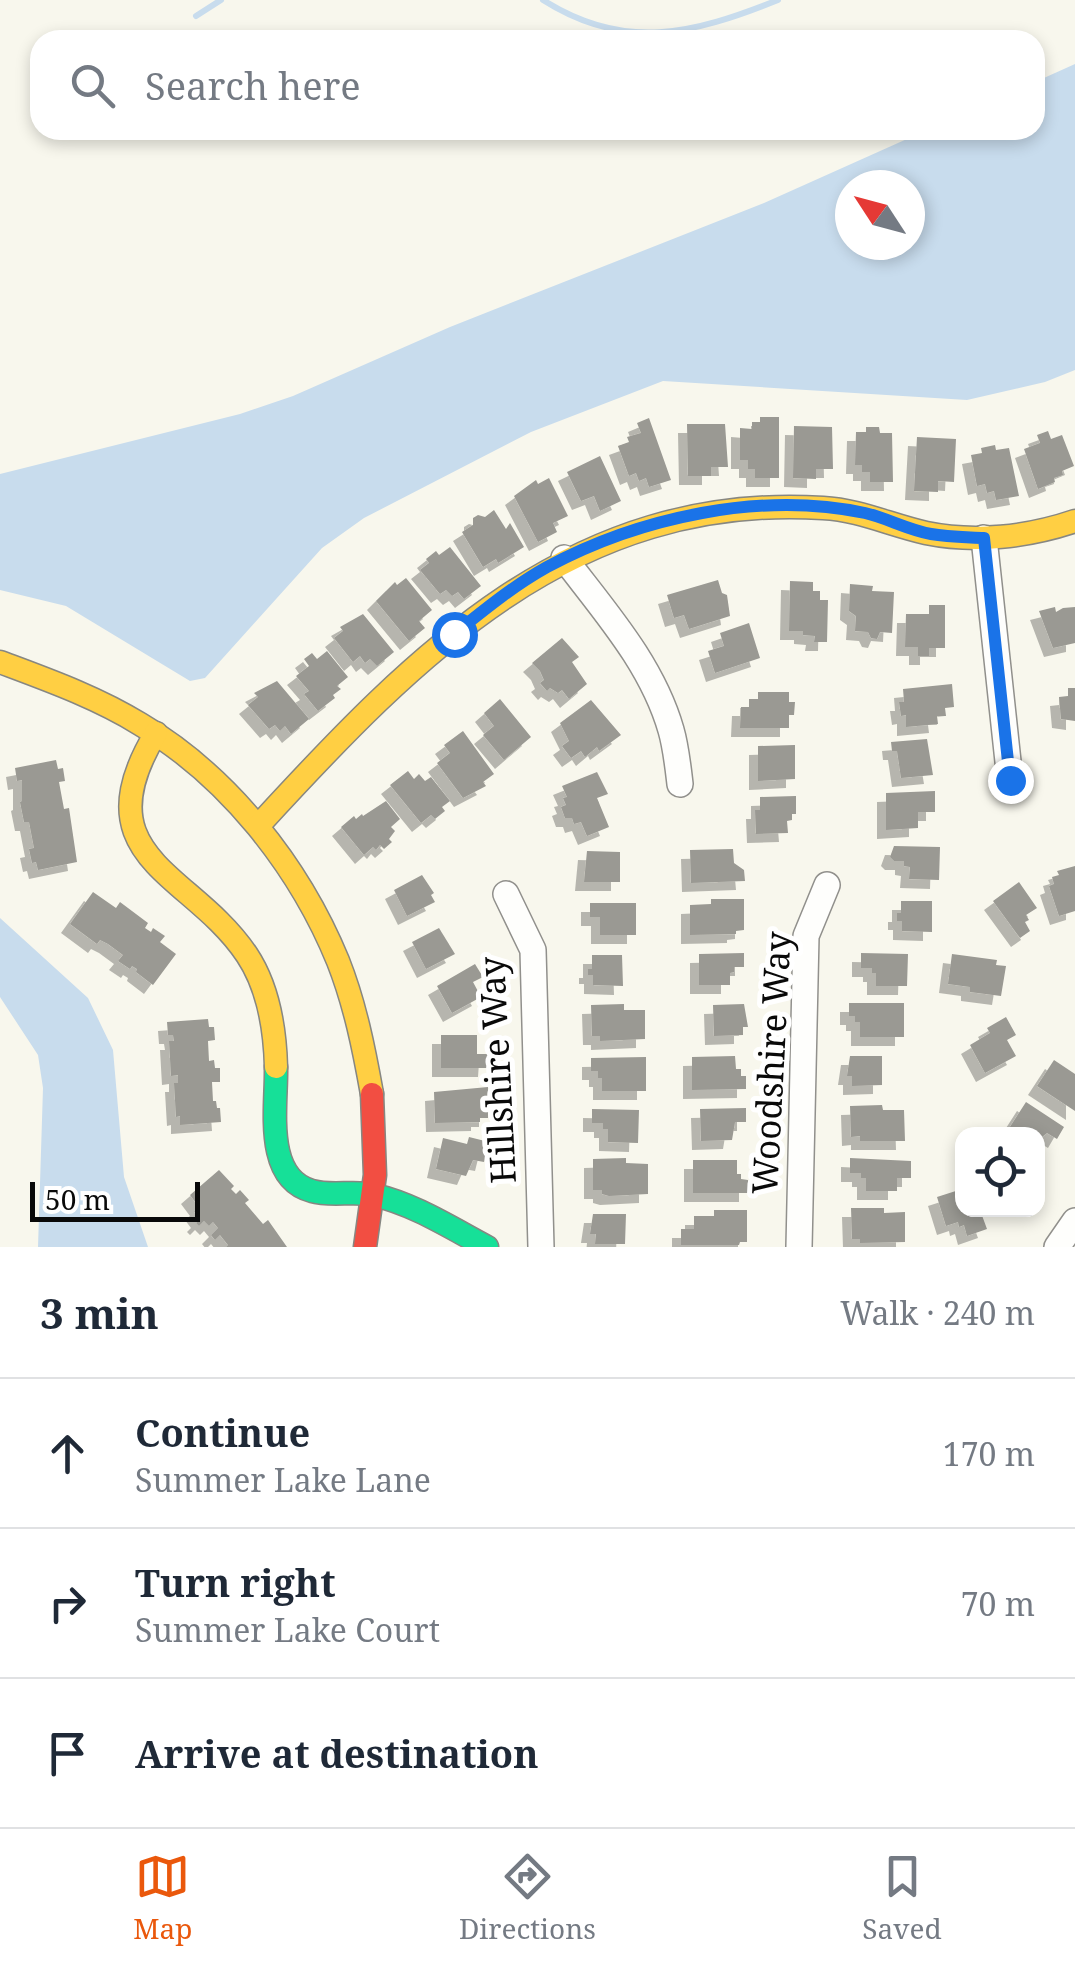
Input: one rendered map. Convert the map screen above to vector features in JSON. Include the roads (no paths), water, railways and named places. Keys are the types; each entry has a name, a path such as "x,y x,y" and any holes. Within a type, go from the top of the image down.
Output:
{"street":[{"path":"259,825 320,757 412,669 511,588 564,558 642,528 703,514 806,507 868,513 931,534 984,538 1027,534 1075,520"},
{"path":"984,538 1010,780"},
{"path":"564,558 638,656 658,693 672,733 680,784"},
{"path":"0,662 156,733 220,785 270,838 306,896 335,957 354,1010 375,1102 378,1148 376,1194 365,1247"},
{"path":"156,733 136,769 131,792 135,829 151,862 220,920 257,973 269,1003 275,1034 276,1148 282,1165 306,1189 322,1195 376,1194 487,1247"},
{"name":"Woodshire Way","path":"799,1247 806,936 827,884"},
{"name":"Hillshire Way","path":"506,894 532,950 541,1247"},
{"path":"1058,1247 1075,1221"}],"water":[{"path":"1075,64 1075,370 1045,382 967,400 663,381 531,432 364,518 322,548 205,678 190,681 66,606 0,590 0,474 240,414 293,396 450,327 835,171 835,260 925,260 925,170 838,170 905,140 1045,140 1045,78"},
{"path":"0,918 88,998 113,1050 124,1177 148,1247 38,1247 43,1088 38,1055 0,997"}],"waterway":[{"path":"196,16 221,0"},
{"path":"543,0 573,16 619,30"},
{"path":"678,30 717,22 778,0"}]}
